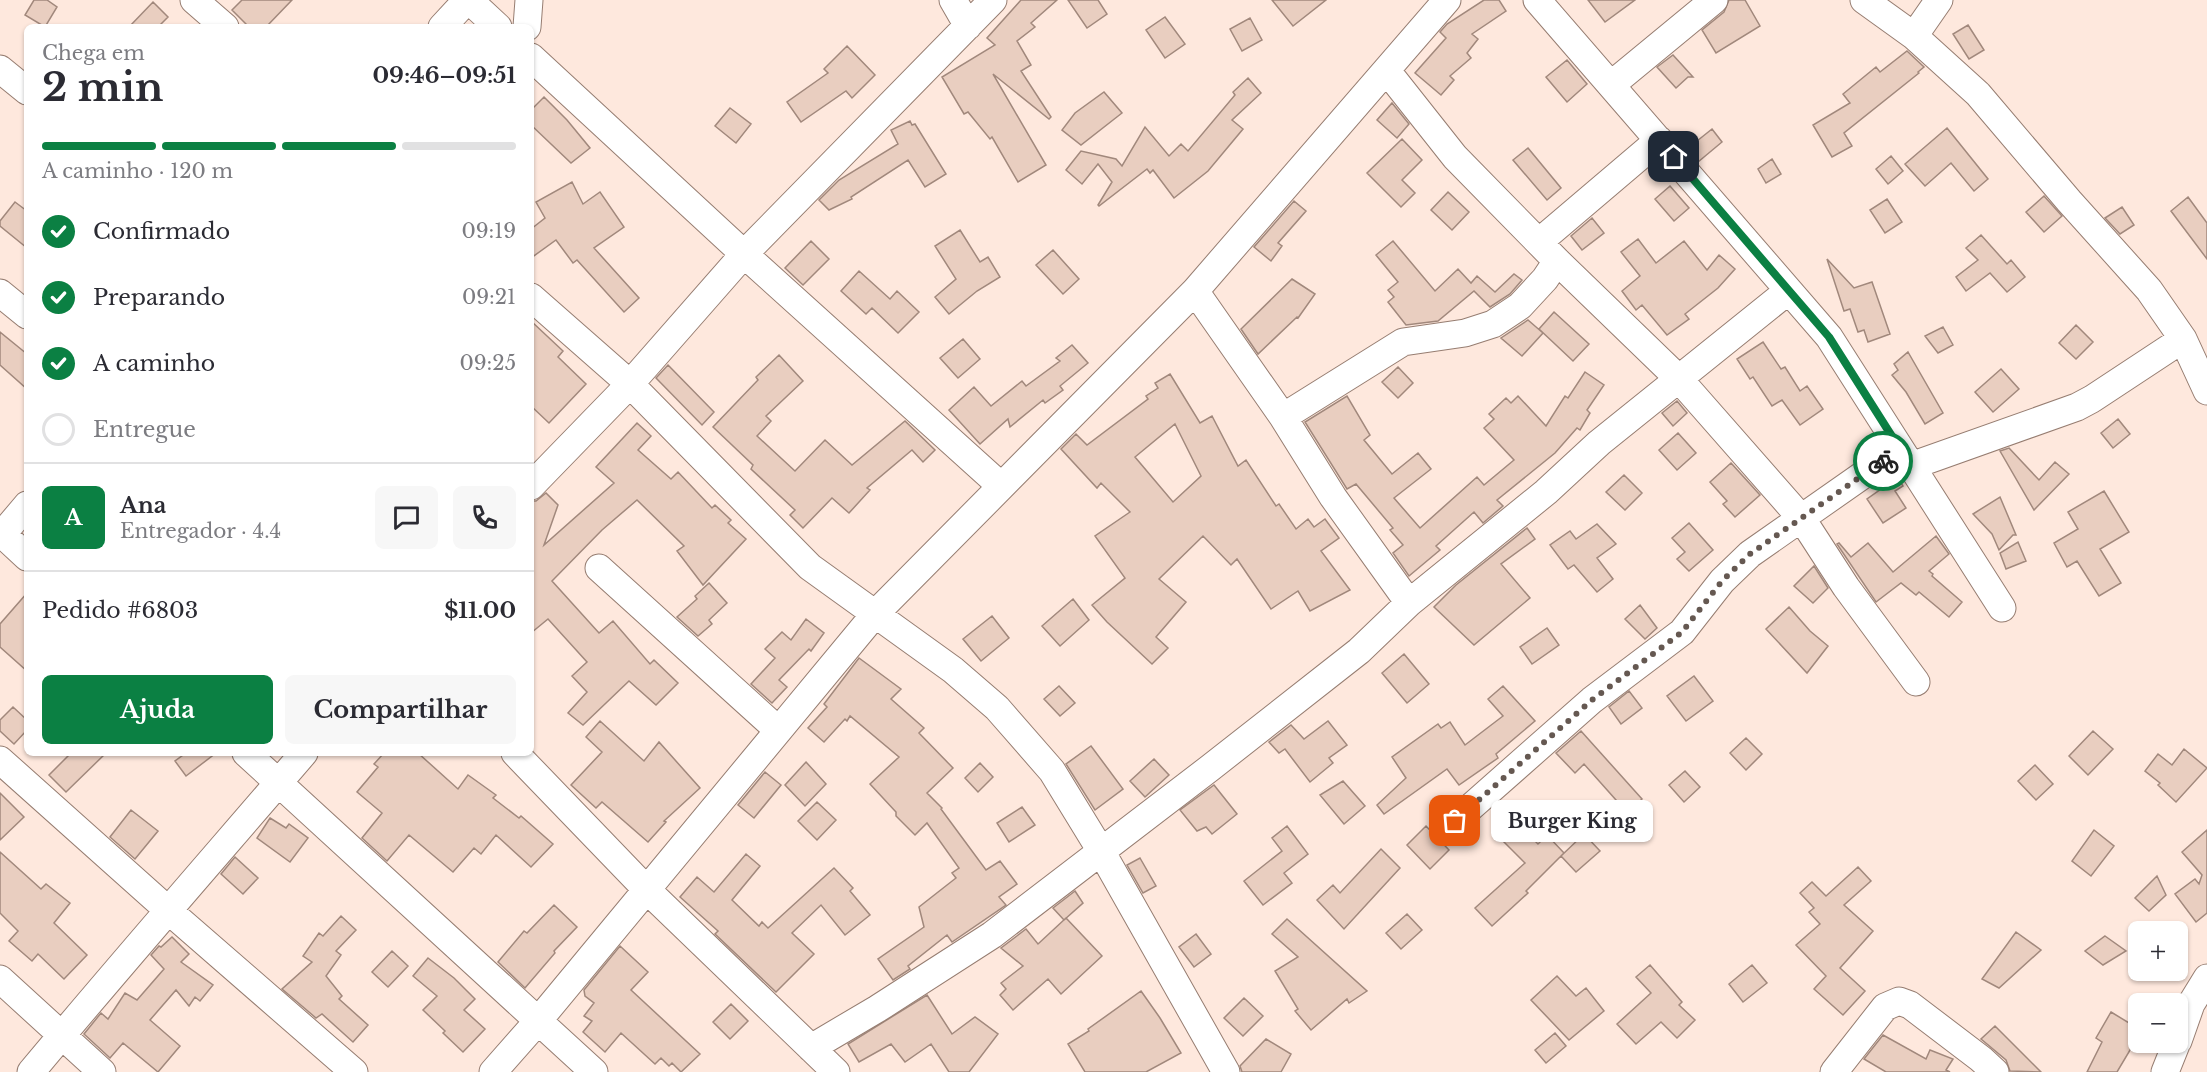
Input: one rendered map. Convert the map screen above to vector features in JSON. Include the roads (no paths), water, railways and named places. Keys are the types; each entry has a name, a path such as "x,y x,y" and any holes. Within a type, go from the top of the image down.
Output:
{"street":[{"path":"195,0 222,24"},
{"path":"445,24 468,0 495,24"},
{"path":"528,24 529,0"},
{"path":"953,0 968,26"},
{"path":"534,483 630,384 744,254 993,0"},
{"path":"493,1072 538,1021 875,614 1195,291 1447,0"},
{"path":"1537,0 1829,337 2002,608"},
{"path":"1611,85 1714,0"},
{"path":"1864,0 1914,36 1978,94 2149,290 2183,339 2207,391"},
{"path":"1914,36 1939,0"},
{"path":"534,60 1000,486"},
{"path":"0,69 24,89"},
{"path":"1387,71 1455,157 1548,252 1679,379 1802,519 1846,587 1916,682"},
{"path":"1283,417 1403,342 1465,333 1493,324 1520,306 1545,279 1548,252 1659,140"},
{"path":"1195,291 1283,417 1333,497 1409,603"},
{"path":"811,1048 951,963 1017,918 1359,651 1409,603 1546,492 1599,443 1788,291"},
{"path":"0,293 24,313"},
{"path":"534,300 630,384 810,567 953,670 997,708 1052,771 1101,852 1226,1072"},
{"path":"1455,821 1592,700 1682,632 1722,581 1750,554 1802,519 1906,458 2077,407 2183,339"},
{"path":"24,508 1,534 24,554"},
{"path":"599,568 778,730"},
{"path":"249,756 594,1072"},
{"path":"31,1072 116,969 169,911 301,756"},
{"path":"518,756 645,890 836,1072"},
{"path":"0,760 354,1072"},
{"path":"2188,1013 2207,978"},
{"path":"0,979 102,1072"},
{"path":"1834,1072 1885,1007 1899,1001 1910,1005 1995,1072"},
{"path":"2165,1072 2173,1053"}],"place":[{"name":"Burger King","path":"1455,821"}]}
